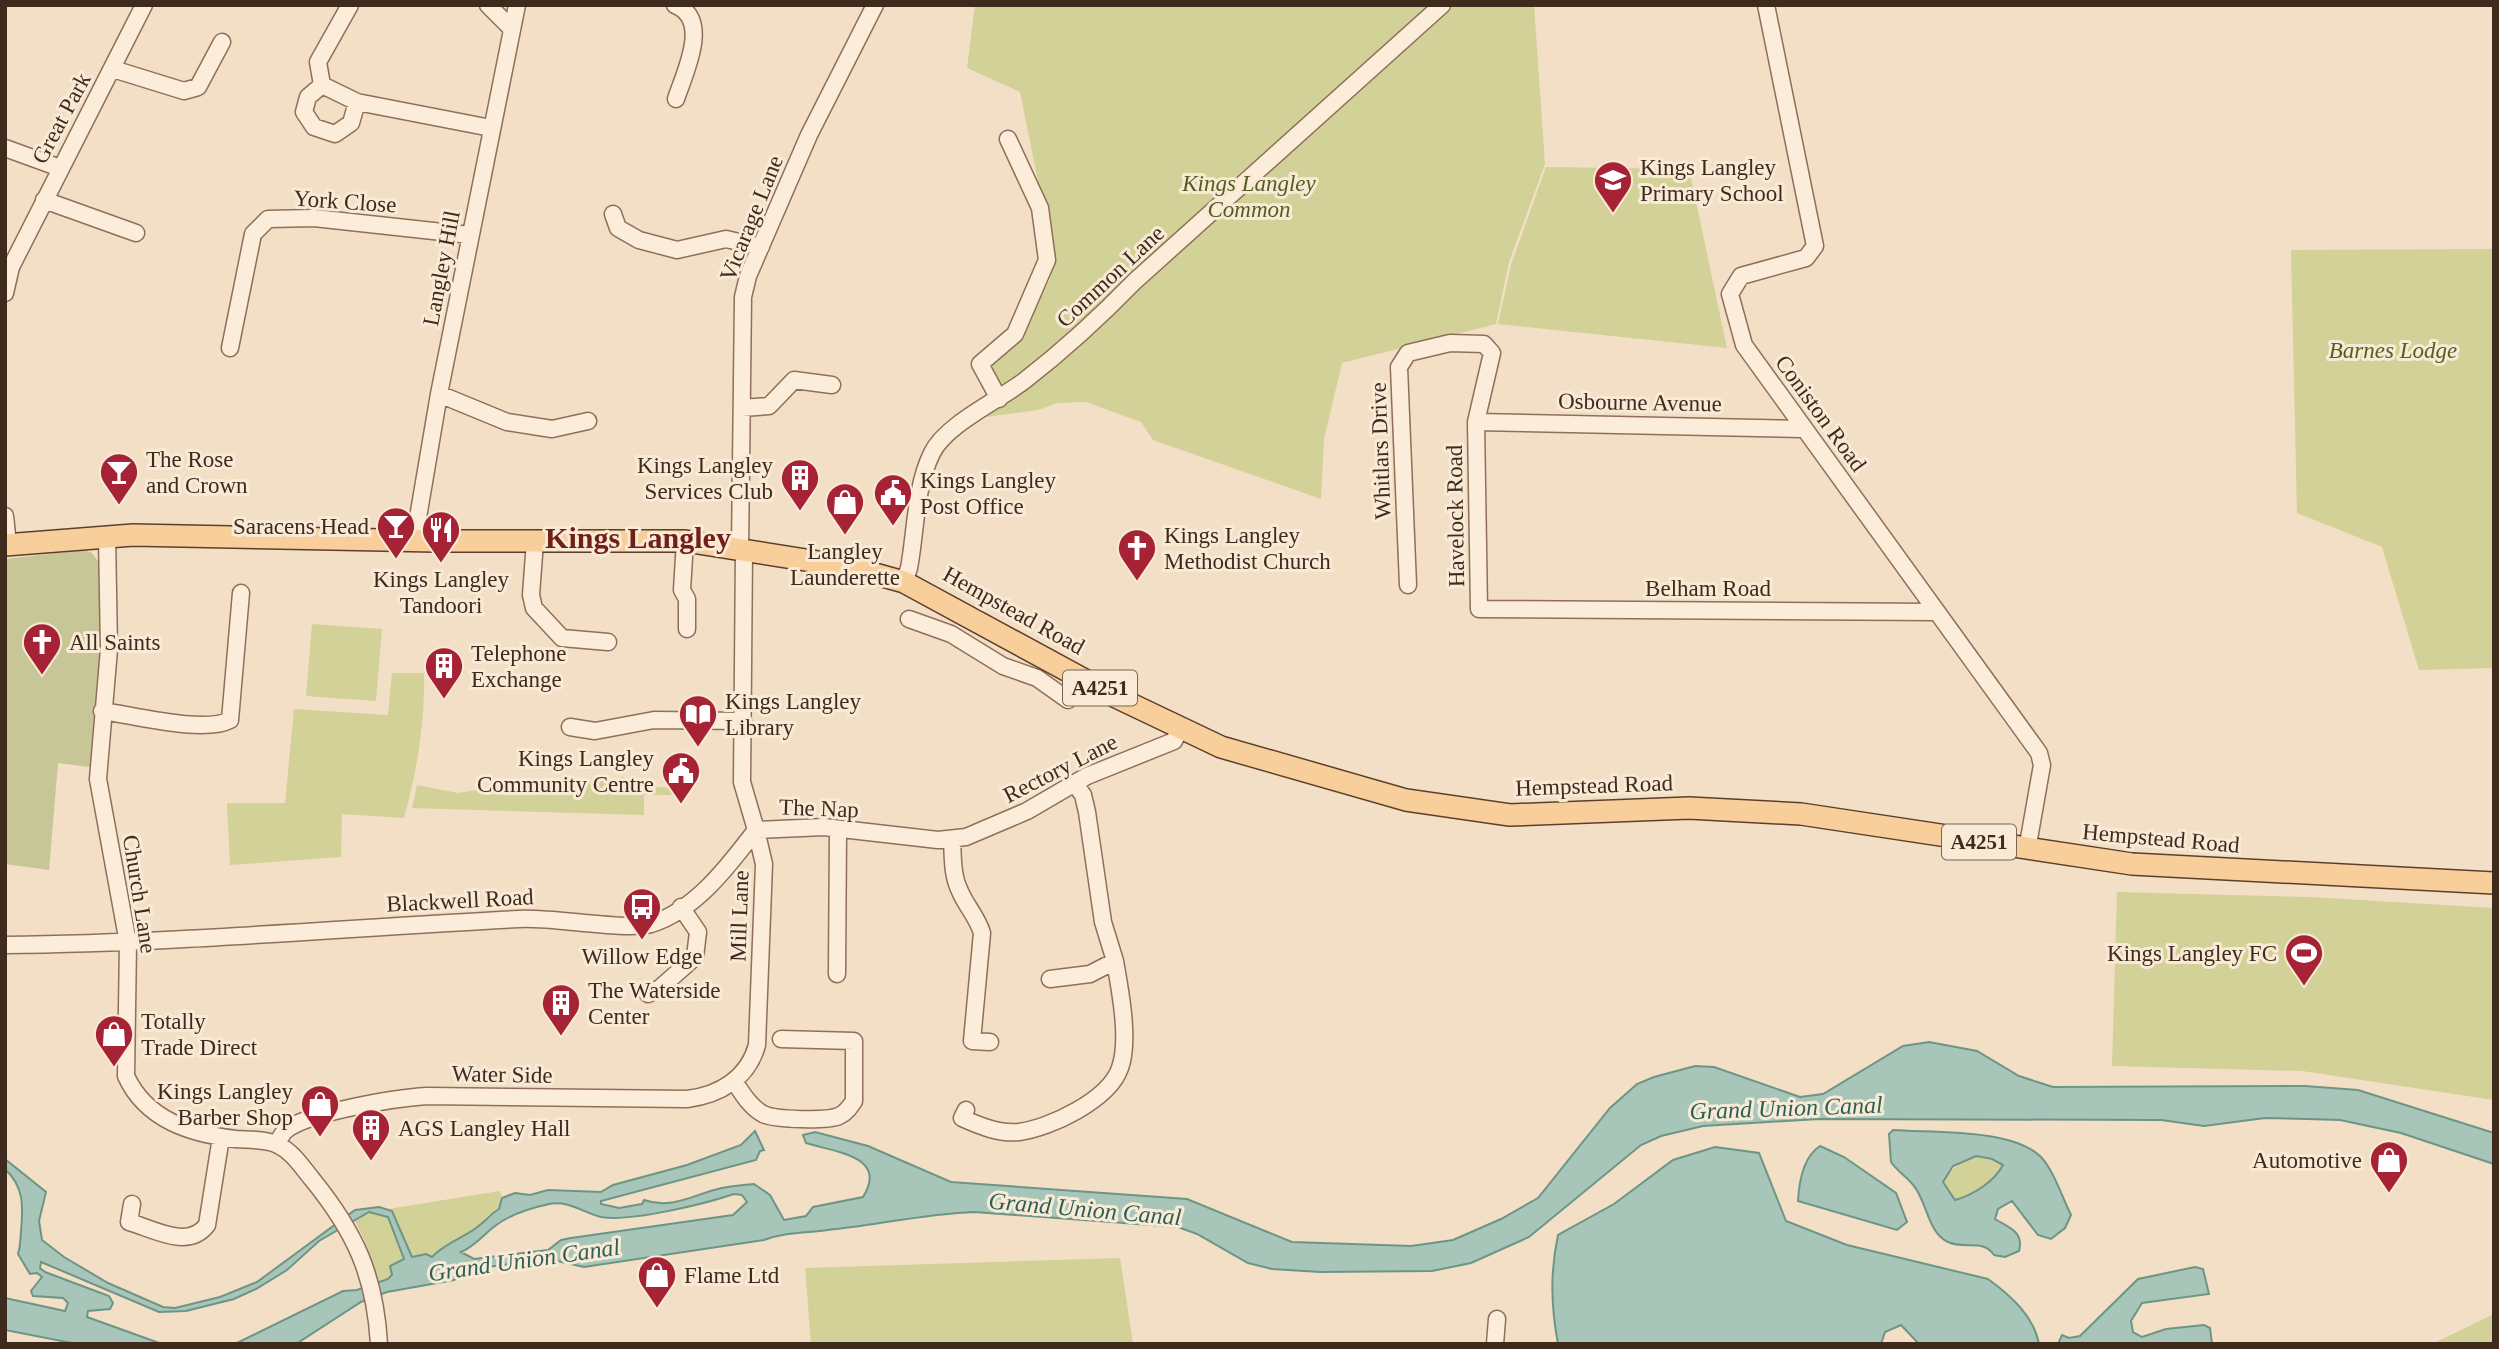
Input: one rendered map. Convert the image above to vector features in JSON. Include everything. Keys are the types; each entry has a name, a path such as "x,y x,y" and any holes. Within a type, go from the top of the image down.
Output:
{"main road":[{"name":"A4251","path":"7,545 107,536 414,541 685,541 742,550"},
{"name":"Hempstead Road","path":"742,550 850,567 904,582 1008,636 1116,697 1221,747 1417,802 1510,815 1689,808 1801,814 2027,850 2197,870 2494,883"}],"street":[{"name":"Great Park","path":"5,293 11,267 144,5"},
{"path":"322,85 318,62 350,5"},
{"path":"488,5 512,29"},
{"name":"Langley Hill","path":"414,541 439,394 517,5"},
{"name":"Vicarage Lane","path":"742,550 743,297 761,247 809,135 875,5"},
{"name":"Common Lane","path":"904,582 917,528 921,486 933,450 948,433 999,398 1092,326 1135,281 1442,5"},
{"name":"Coniston Road","path":"1766,5 1815,246 1806,258 1741,276 1730,294 1744,345 2039,752 2042,765 2027,850"},
{"path":"676,99 693,49 694,25 683,6"},
{"path":"113,69 184,91 198,87 222,42"},
{"path":"322,85 357,102 491,128"},
{"path":"322,85 308,97 304,113 313,127 335,134 351,122 357,102"},
{"path":"999,398 980,365 1015,334 1047,260 1040,208 1008,139"},
{"path":"5,148 60,168"},
{"path":"44,200 136,233"},
{"path":"613,214 618,228 639,240 677,250 726,239 761,247"},
{"name":"York Close","path":"230,348 253,233 268,219 314,218 470,235"},
{"name":"Whitlars Drive","path":"1408,585 1399,367 1408,353 1450,343 1484,344 1492,353 1476,422"},
{"path":"742,408 769,407 794,380 832,386"},
{"path":"439,394 508,422 552,429 588,421"},
{"name":"Osbourne Avenue","path":"1476,422 1803,429"},
{"name":"Havelock Road","path":"1476,422 1479,609"},
{"path":"5,516 7,545"},
{"name":"Church Lane","path":"107,536 109,649 98,779 128,943 124,1061 129,1083 160,1117 178,1126 221,1137 277,1144"},
{"path":"535,541 531,595 534,608 562,638 608,642"},
{"path":"685,541 682,590 687,599 687,629"},
{"name":"The Nap","path":"742,550 742,782 757,830 838,829 952,840"},
{"path":"102,711 196,724 216,725 230,720 233,714 241,593"},
{"name":"Belham Road","path":"1479,609 1936,612"},
{"path":"909,619 951,635 995,660 1050,685 1069,700"},
{"path":"995,660 1008,636"},
{"path":"570,727 595,731 654,720 743,720"},
{"name":"Rectory Lane","path":"952,840 991,828 1027,811 1074,783 1174,741 1181,727"},
{"path":"962,1118 999,1131 1028,1130 1078,1110 1108,1086 1120,1070 1123,1054 1115,961 1103,922 1083,795 1074,783"},
{"path":"837,974 838,829"},
{"name":"Blackwell Road","path":"5,945 128,943 543,918 648,925 666,918 716,879 757,830"},
{"name":"Mill Lane","path":"734,1081 754,1059 757,1045 764,863 757,830"},
{"path":"952,840 957,885 977,917 982,933 972,1041"},
{"path":"648,994 660,988 695,957 698,932 681,907"},
{"path":"1050,979 1090,974 1115,961"},
{"path":"734,1081 749,1102 764,1114 778,1117 841,1116 854,1101 858,1042 781,1039"},
{"path":"955,1040 989,1042"},
{"name":"Water Side","path":"277,1144 285,1131 302,1121 398,1098 427,1096 687,1099 720,1091 734,1081"},
{"path":"132,1204 122,1220 182,1239 201,1233 206,1225 221,1137"},
{"path":"277,1144 294,1156 344,1219 369,1275 380,1344"},
{"path":"1495,1344 1497,1319"}],"green space":[{"name":"Kings Langley Common","path":"975,5 1534,5 1545,164 1509,262 1496,324 1342,363 1324,439 1321,499 1153,440 1141,422 1086,402 1057,403 1038,410 971,419 1001,399 984,366 1021,337 1050,279 1054,260 1020,92 967,68"},
{"path":"1546,167 1689,169 1727,348 1498,324 1511,265"},
{"name":"Barnes Lodge","path":"2494,249 2494,668 2419,670 2382,547 2297,513 2291,250"},
{"path":"84,550 92,553 100,564 102,645 90,767 58,763 49,870 5,864 5,559"},
{"path":"312,624 382,629 376,701 306,696"},
{"path":"392,673 424,673 419,746 404,818 342,814 341,857 230,865 227,803 285,803 294,709 388,715"},
{"path":"624,777 624,786 677,788 677,795 644,795 644,815 412,808 417,785 458,793 527,782 595,781"},
{"name":"Kings Langley FC","path":"2117,892 2310,897 2494,908 2494,1100 2302,1071 2112,1066"},
{"path":"1976,1156 2003,1164 1983,1186 1955,1200 1943,1183 1957,1165"},
{"path":"500,1191 502,1198 499,1209 487,1216 479,1227 429,1258 426,1254 413,1257 398,1223 388,1209"},
{"path":"369,1212 388,1217 405,1260 388,1279 375,1283 368,1250 354,1219"},
{"path":"1120,1258 1133,1344 811,1344 805,1268"},
{"path":"2494,1314 2494,1342 2432,1344"}],"water":[{"name":"Grand Union Canal","path":"1929,1042 1977,1051 2019,1076 2053,1087 2305,1086 2358,1090 2494,1133 2494,1164 2401,1133 2340,1120 2265,1118 2204,1126 2161,1120 1819,1119 1703,1126 1661,1136 1641,1145 1529,1237 1471,1263 1432,1271 1320,1272 1272,1269 1248,1263 1197,1234 1178,1227 974,1212 788,1234 584,1267 548,1259 473,1269 454,1280 387,1292 361,1302 296,1344 235,1344 343,1291 357,1290 388,1279 392,1275 390,1266 404,1259 388,1217 369,1212 319,1241 287,1270 256,1289 234,1299 186,1311 159,1312 41,1262 40,1268 45,1272 109,1296 113,1303 110,1309 88,1311 87,1317 162,1344 77,1344 5,1330 5,1298 65,1311 68,1303 63,1298 33,1296 31,1291 42,1277 37,1273 30,1274 18,1254 22,1223 21,1198 16,1183 5,1169 5,1159 46,1192 39,1221 42,1240 64,1257 108,1283 163,1307 175,1308 220,1297 257,1282 355,1210 379,1207 392,1211 412,1257 426,1254 432,1257 499,1209 502,1198 515,1193 530,1195 548,1190 601,1192 613,1185 687,1165 741,1145 755,1131 764,1150 760,1151 756,1160 601,1201 601,1204 619,1208 642,1204 644,1200 671,1203 723,1188 754,1184 770,1195 784,1220 806,1216 813,1207 863,1197 869,1183 869,1173 864,1164 843,1153 806,1143 803,1135 815,1132 868,1146 951,1182 1187,1199 1292,1242 1411,1246 1453,1240 1501,1219 1538,1198 1610,1108 1637,1084 1654,1077 1695,1066 1714,1067 1800,1097 1823,1094 1903,1046","holes":["734,1194 742,1195 747,1202 733,1215 571,1238 561,1240 548,1250 474,1259 461,1252 507,1218 549,1204 563,1204 601,1217 614,1218 649,1215"]},
{"path":"1893,1130 1971,1134 2011,1141 2028,1148 2046,1163 2057,1184 2071,1215 2065,1228 2051,1239 2038,1235 2012,1201 1998,1209 1995,1219 2017,1234 2019,1251 2005,1257 1994,1255 1984,1247 1948,1242 1936,1232 1914,1186 1891,1162 1889,1134","holes":["1976,1156 1992,1159 2003,1165 1994,1177 1976,1191 1955,1200 1943,1182 1953,1166"]},
{"path":"1820,1146 1844,1157 1896,1193 1907,1222 1897,1230 1798,1201 1806,1163"},
{"path":"1715,1147 1759,1153 1786,1221 1847,1245 1988,1279 2005,1292 2026,1315 2039,1344 1919,1344 1901,1325 1885,1332 1881,1344 1558,1344 1552,1289 1558,1235 1614,1204 1673,1160"},
{"path":"2195,1267 2203,1269 2209,1294 2142,1303 2131,1321 2133,1332 2142,1337 2166,1329 2204,1325 2210,1328 2212,1344 2058,1344 2062,1335 2069,1338 2080,1336 2138,1279"}],"place":[{"name":"Kings Langley Primary School","path":"1613,214"},
{"name":"The Rose and Crown","path":"119,506"},
{"name":"Kings Langley Services Club","path":"800,512"},
{"name":"Kings Langley Post Office","path":"893,527"},
{"name":"Langley Launderette","path":"845,536"},
{"name":"Saracens Head","path":"396,560"},
{"name":"Kings Langley Tandoori","path":"441,564"},
{"name":"Kings Langley Methodist Church","path":"1137,582"},
{"name":"All Saints","path":"42,676"},
{"name":"Telephone Exchange","path":"444,700"},
{"name":"Kings Langley Library","path":"698,748"},
{"name":"Kings Langley Community Centre","path":"681,805"},
{"name":"Willow Edge","path":"642,941"},
{"name":"Kings Langley FC","path":"2304,987"},
{"name":"The Waterside Center","path":"561,1037"},
{"name":"Totally Trade Direct","path":"114,1068"},
{"name":"Kings Langley Barber Shop","path":"320,1138"},
{"name":"AGS Langley Hall","path":"371,1162"},
{"name":"Automotive","path":"2389,1194"},
{"name":"Flame Ltd","path":"657,1309"}],"district":[{"name":"Kings Langley","path":"638,538"}]}
